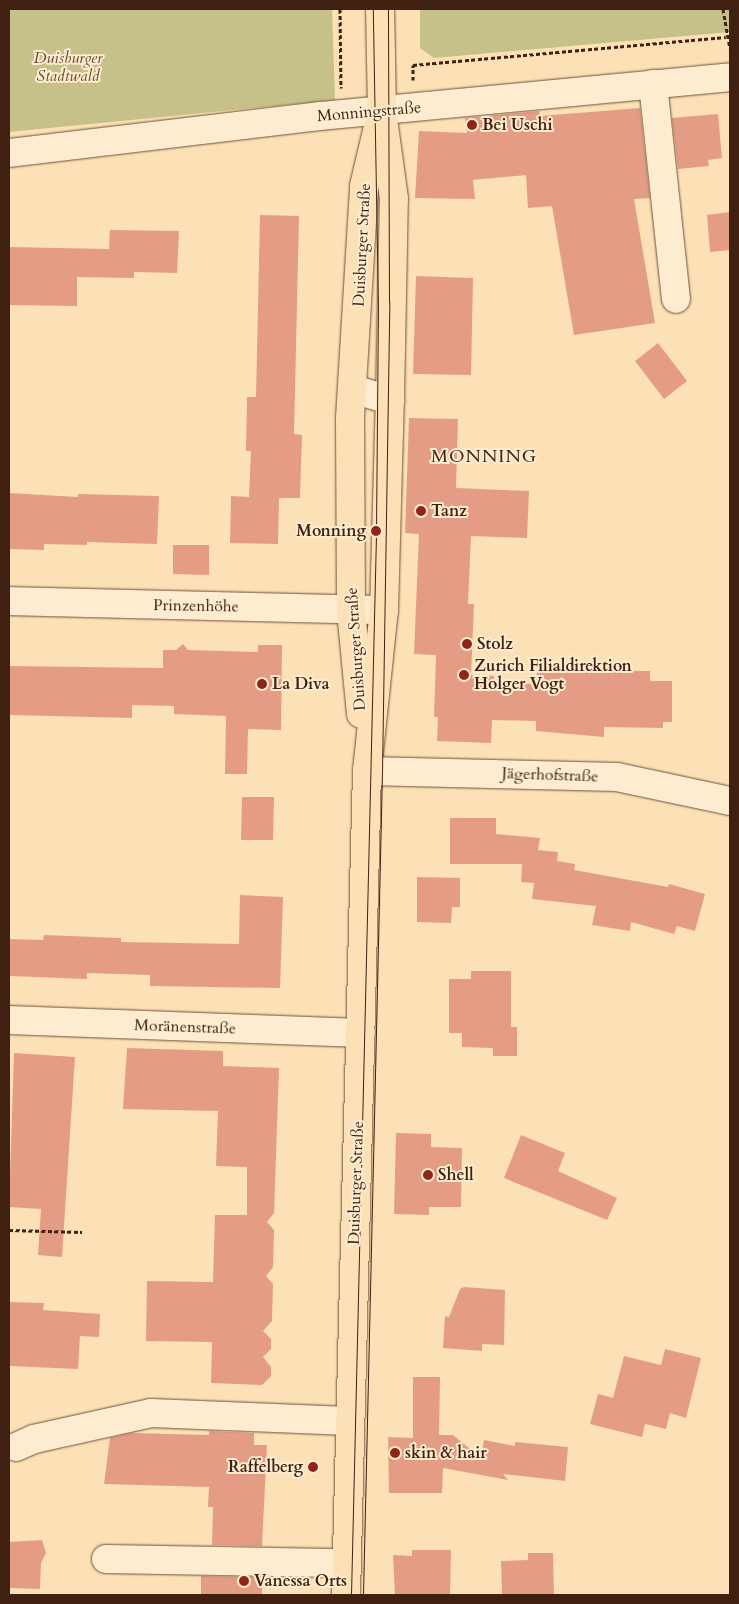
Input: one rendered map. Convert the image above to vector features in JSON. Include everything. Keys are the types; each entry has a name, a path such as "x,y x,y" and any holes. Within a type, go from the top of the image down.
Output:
{"main road":[{"path":"380,9 382,111"},
{"name":"Duisburger Straße","path":"367,771 351,610 350,418 354,389 364,186 382,111"},
{"name":"Duisburger Straße","path":"346,1595 367,771 384,610 390,400 394,199 382,111"}],"street":[{"name":"Monningstraße","path":"9,153 382,111 730,77"},
{"path":"653,84 676,299"},
{"path":"354,389 390,400"},
{"name":"Prinzenhöhe","path":"9,601 384,610"},
{"name":"Jägerhofstraße","path":"367,771 499,772 617,777 730,801"},
{"name":"Moränenstraße","path":"9,1020 361,1033"},
{"path":"16,1447 34,1439 151,1413 349,1420"},
{"path":"106,1558 346,1563"}],"path":[{"path":"723,9 726,37 730,47"},
{"path":"413,108 413,65 726,37"},
{"path":"9,1230 82,1232"}],"green space":[{"name":"Duisburger Stadtwald","path":"9,9 332,9 335,100 9,132"},
{"path":"420,9 730,9 730,32 434,58 420,48"}],"building":[{"path":"640,108 650,198 634,199 655,323 574,335 552,206 528,208 526,175 473,180 475,199 415,198 419,131 467,133 465,118 539,111 540,116"},
{"path":"718,114 722,158 708,160 709,166 678,169 672,118"},
{"path":"730,212 730,250 710,252 707,215"},
{"path":"260,215 299,216 294,434 302,435 300,498 279,498 278,544 230,543 231,496 249,497 251,451 246,451 247,397 256,397"},
{"path":"110,230 179,231 177,273 134,272 134,278 77,277 77,306 9,305 9,247 109,249"},
{"path":"416,276 473,278 471,375 413,374"},
{"path":"658,343 687,381 664,399 635,361"},
{"path":"409,418 458,419 456,488 529,491 527,538 471,536 468,604 474,604 471,675 494,676 494,683 536,684 537,670 560,671 560,665 581,665 581,671 650,671 650,681 672,681 672,722 663,722 663,728 604,727 604,737 536,731 536,721 492,720 491,743 437,741 438,717 434,717 436,655 414,654 419,534 405,533"},
{"path":"9,493 78,497 78,494 159,496 157,544 87,542 87,545 44,544 44,550 9,549"},
{"path":"173,545 209,545 209,575 173,574"},
{"path":"183,644 188,650 258,652 258,645 282,645 281,730 248,729 247,774 225,774 226,716 174,714 174,706 132,705 132,718 9,715 9,666 163,668 163,650 176,650"},
{"path":"242,797 274,797 273,840 241,840"},
{"path":"450,818 496,818 496,834 540,838 538,850 558,852 557,861 575,864 574,870 668,887 669,884 705,894 695,931 677,926 674,934 631,922 630,931 592,925 596,906 532,899 534,883 521,882 522,864 450,864"},
{"path":"417,877 460,878 460,907 452,907 451,923 417,922"},
{"path":"240,895 283,897 280,988 150,986 150,975 87,973 87,979 9,976 9,939 43,940 44,935 121,938 121,942 239,944"},
{"path":"471,971 511,971 511,1027 517,1027 517,1056 493,1056 493,1048 462,1047 462,1033 449,1033 449,979 471,979"},
{"path":"127,1048 223,1051 223,1066 279,1068 274,1213 267,1222 274,1230 273,1267 266,1276 273,1284 272,1321 263,1331 271,1339 271,1349 263,1357 271,1367 271,1376 262,1385 211,1383 212,1342 146,1341 147,1281 213,1282 215,1215 247,1215 247,1167 216,1166 218,1111 123,1109"},
{"path":"14,1053 75,1057 62,1257 38,1255 41,1209 9,1207"},
{"path":"396,1133 431,1134 431,1147 462,1148 461,1207 429,1207 429,1215 394,1214"},
{"path":"521,1135 565,1153 558,1171 617,1198 607,1220 504,1178"},
{"path":"464,1287 505,1290 504,1345 482,1344 482,1351 443,1348 445,1316 449,1317 460,1289"},
{"path":"9,1302 44,1303 43,1310 100,1314 99,1337 80,1336 78,1369 9,1366"},
{"path":"665,1349 701,1358 686,1418 670,1413 666,1429 645,1424 642,1437 590,1424 598,1394 613,1398 624,1356 661,1365"},
{"path":"413,1377 440,1377 439,1435 453,1435 481,1458 484,1440 515,1446 515,1442 568,1447 565,1481 503,1474 508,1480 443,1468 442,1493 389,1493 388,1437 413,1438"},
{"path":"209,1431 254,1433 254,1445 267,1445 262,1546 212,1545 213,1507 208,1507 209,1487 104,1484 110,1438 131,1433 209,1435"},
{"path":"42,1540 46,1553 41,1563 40,1589 9,1588 9,1542"},
{"path":"412,1550 451,1550 450,1595 395,1595 393,1555 412,1556"},
{"path":"528,1553 553,1553 554,1595 502,1595 501,1561 528,1560"},
{"path":"201,1576 262,1577 262,1595 201,1595"}],"tram line":[{"path":"351,1595 376,531 378,308 373,9"},
{"path":"363,1595 382,772 389,302 388,9"}],"place":[{"name":"Bei Uschi","path":"472,125"},
{"name":"Tanz","path":"421,511"},
{"name":"Monning","path":"376,531"},
{"name":"Stolz","path":"467,644"},
{"name":"Zurich Filialdirektion Holger Vogt","path":"464,675"},
{"name":"La Diva","path":"262,684"},
{"name":"Shell","path":"428,1175"},
{"name":"skin & hair","path":"395,1453"},
{"name":"Raffelberg","path":"313,1467"},
{"name":"Vanessa Orts","path":"244,1581"}],"district":[{"name":"MONNING","path":"484,457"}]}
